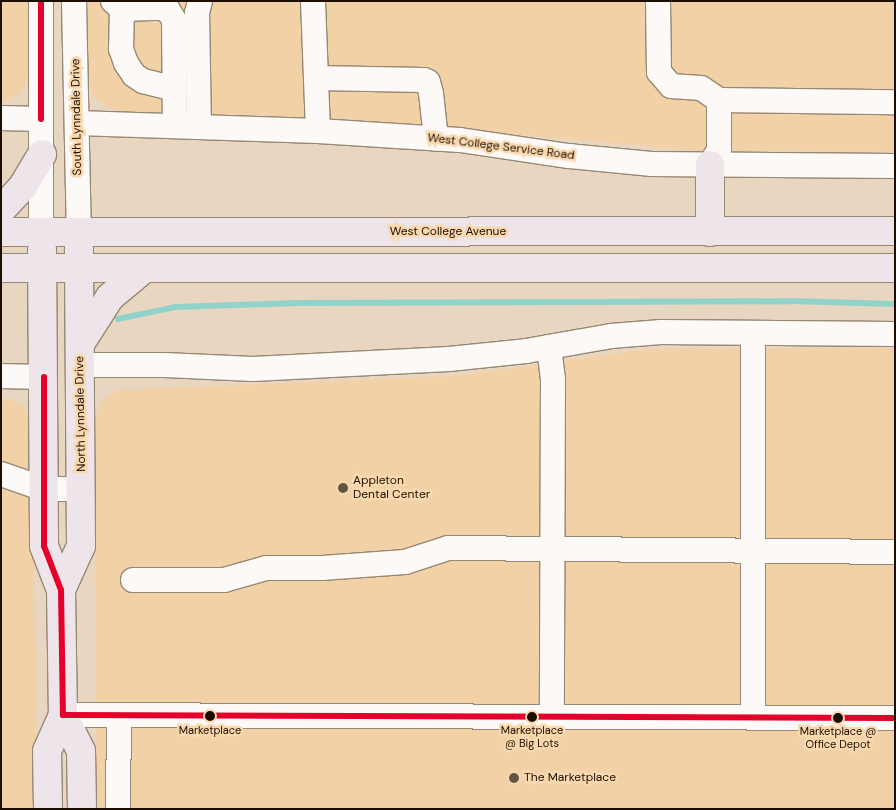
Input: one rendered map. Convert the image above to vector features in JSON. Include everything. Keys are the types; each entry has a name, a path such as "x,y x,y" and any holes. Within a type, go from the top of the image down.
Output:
{"main road":[{"path":"1,210 14,198 42,154"},
{"path":"710,165 710,232"},
{"name":"West College Avenue","path":"1,232 895,232"},
{"name":"North Lynndale Drive","path":"41,232 44,377 44,546 61,590 63,715 47,751 48,809"},
{"name":"North Lynndale Drive","path":"61,590 81,546 79,233"},
{"path":"1,268 895,268"},
{"path":"80,355 110,297 145,268"},
{"name":"North Lynndale Drive","path":"63,715 81,751 82,809"}],"street":[{"path":"41,1 41,232"},
{"name":"South Lynndale Drive","path":"74,1 79,233"},
{"path":"200,1 197,13 200,127"},
{"path":"314,1 318,131"},
{"path":"658,1 659,72 671,86 701,88 719,100 895,102"},
{"path":"175,89 143,81 134,75 126,64 121,49 118,5 168,10 174,20 175,89 175,126"},
{"path":"316,78 424,80 428,82 431,93 436,138"},
{"path":"710,165 719,150 719,100"},
{"path":"1,118 41,119"},
{"name":"West College Service Road","path":"77,124 318,131 436,138 612,161 710,165 895,166"},
{"path":"80,355 165,365 253,369 449,359 549,347 611,336 661,332 895,334"},
{"path":"753,333 755,550 753,718"},
{"path":"549,347 553,378 552,717"},
{"path":"1,376 44,377"},
{"path":"1,474 44,489 82,489"},
{"path":"133,580 224,580 266,568 322,568 405,562 448,548 553,547 895,552"},
{"path":"63,715 895,718"},
{"path":"118,809 119,715"}],"shaded area":[{"path":"1,1 31,1 29,72 25,86 16,96 4,101 1,101"},
{"path":"84,1 895,1 895,152 691,150 455,129 264,115 126,112 106,107 92,94 84,32"},
{"path":"895,348 895,809 96,809 94,420 102,402 111,394 119,390 454,376 647,349"},
{"path":"1,397 22,405 30,418 32,439 37,809 1,808"}],"waterway":[{"path":"118,319 176,307 298,303 791,301 895,304"}],"transit line":[{"path":"41,1 41,119"},
{"path":"44,377 44,546 61,590 63,715"},
{"path":"63,715 895,718"}],"place":[{"name":"Appleton Dental Center","path":"343,488"},
{"name":"Marketplace","path":"210,716"},
{"name":"Marketplace @ Big Lots","path":"532,717"},
{"name":"Marketplace @ Office Depot","path":"838,718"},
{"name":"The Marketplace","path":"514,778"}]}
